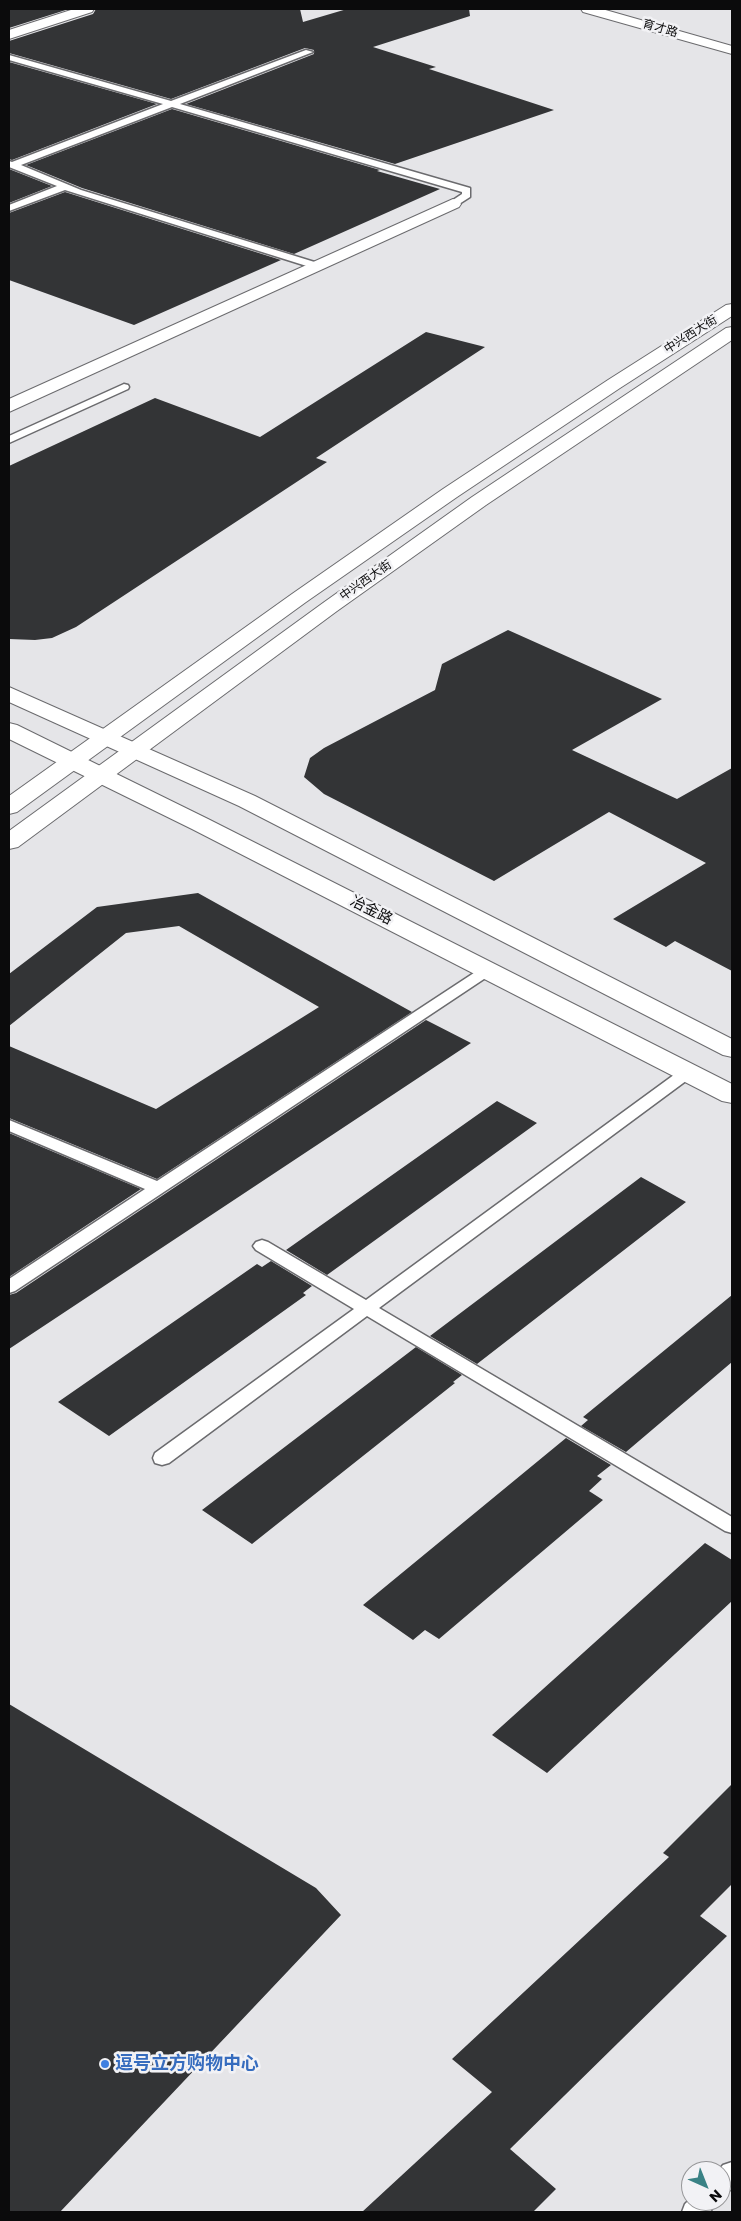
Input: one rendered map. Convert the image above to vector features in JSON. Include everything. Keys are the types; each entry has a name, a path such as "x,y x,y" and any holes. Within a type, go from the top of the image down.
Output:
{"street":[{"path":"9,34 87,9"},
{"name":"育才路","path":"588,9 732,50"},
{"path":"9,406 453,204"},
{"name":"中兴西大街","path":"9,807 307,592 450,493 614,384 732,309"},
{"name":"中兴西大街","path":"9,842 330,607 471,507 732,332"},
{"path":"9,694 247,801 732,1049"},
{"name":"冶金路","path":"9,730 488,970 732,1095"}],"lane":[{"path":"10,164 308,52"},
{"path":"9,57 467,190 467,195 453,204"},
{"path":"10,164 64,187 317,266"},
{"path":"9,208 64,187"},
{"path":"9,440 124,388"},
{"path":"9,1287 488,970"},
{"path":"162,1458 688,1072"},
{"path":"9,1125 158,1188"},
{"path":"262,1246 732,1526"}],"building":[{"path":"9,9 69,9 9,28"},
{"path":"96,9 300,9 303,22 347,9 469,9 470,16 373,47 436,67 429,69 554,110 395,164 186,104 314,54 314,50 305,48 171,99 9,53 9,41 93,14"},
{"path":"9,62 157,104 12,160 9,159"},
{"path":"172,109 440,189 294,254 82,188 26,165"},
{"path":"9,169 52,186 9,203"},
{"path":"65,192 281,260 134,325 9,280 9,213"},
{"path":"426,332 485,347 316,458 327,462 76,627 52,638 35,640 9,639 9,466 155,398 260,437"},
{"path":"508,630 662,699 572,750 677,799 732,768 732,971 675,941 666,947 613,919 706,863 609,812 494,881 324,794 304,777 310,758 324,748 435,690 442,664"},
{"path":"198,893 412,1012 157,1179 9,1118 9,1046 156,1109 319,1007 179,926 126,933 9,1026 9,974 97,907"},
{"path":"426,1020 471,1043 9,1349 9,1295 16,1293"},
{"path":"497,1101 537,1123 327,1275 286,1250"},
{"path":"9,1133 141,1189 9,1277"},
{"path":"641,1177 686,1202 477,1364 430,1336"},
{"path":"271,1261 312,1286 303,1293 306,1295 109,1436 58,1402 257,1264 262,1267"},
{"path":"732,1295 732,1362 626,1452 581,1426 588,1420 583,1417"},
{"path":"416,1347 462,1375 453,1382 455,1383 252,1544 202,1510"},
{"path":"566,1438 611,1465 597,1476 602,1479 589,1491 603,1500 439,1639 425,1630 413,1640 363,1605"},
{"path":"705,1543 732,1560 732,1601 547,1773 492,1735"},
{"name":"逗号立方购物中心","path":"9,1704 316,1888 341,1915 60,2212 9,2212"},
{"path":"732,1784 732,1884 700,1916 727,1936 510,2149 556,2189 533,2212 362,2212 492,2092 452,2059 669,1857 663,1853"}],"place":[{"name":"逗号立方购物中心","path":"105,2064"}]}
